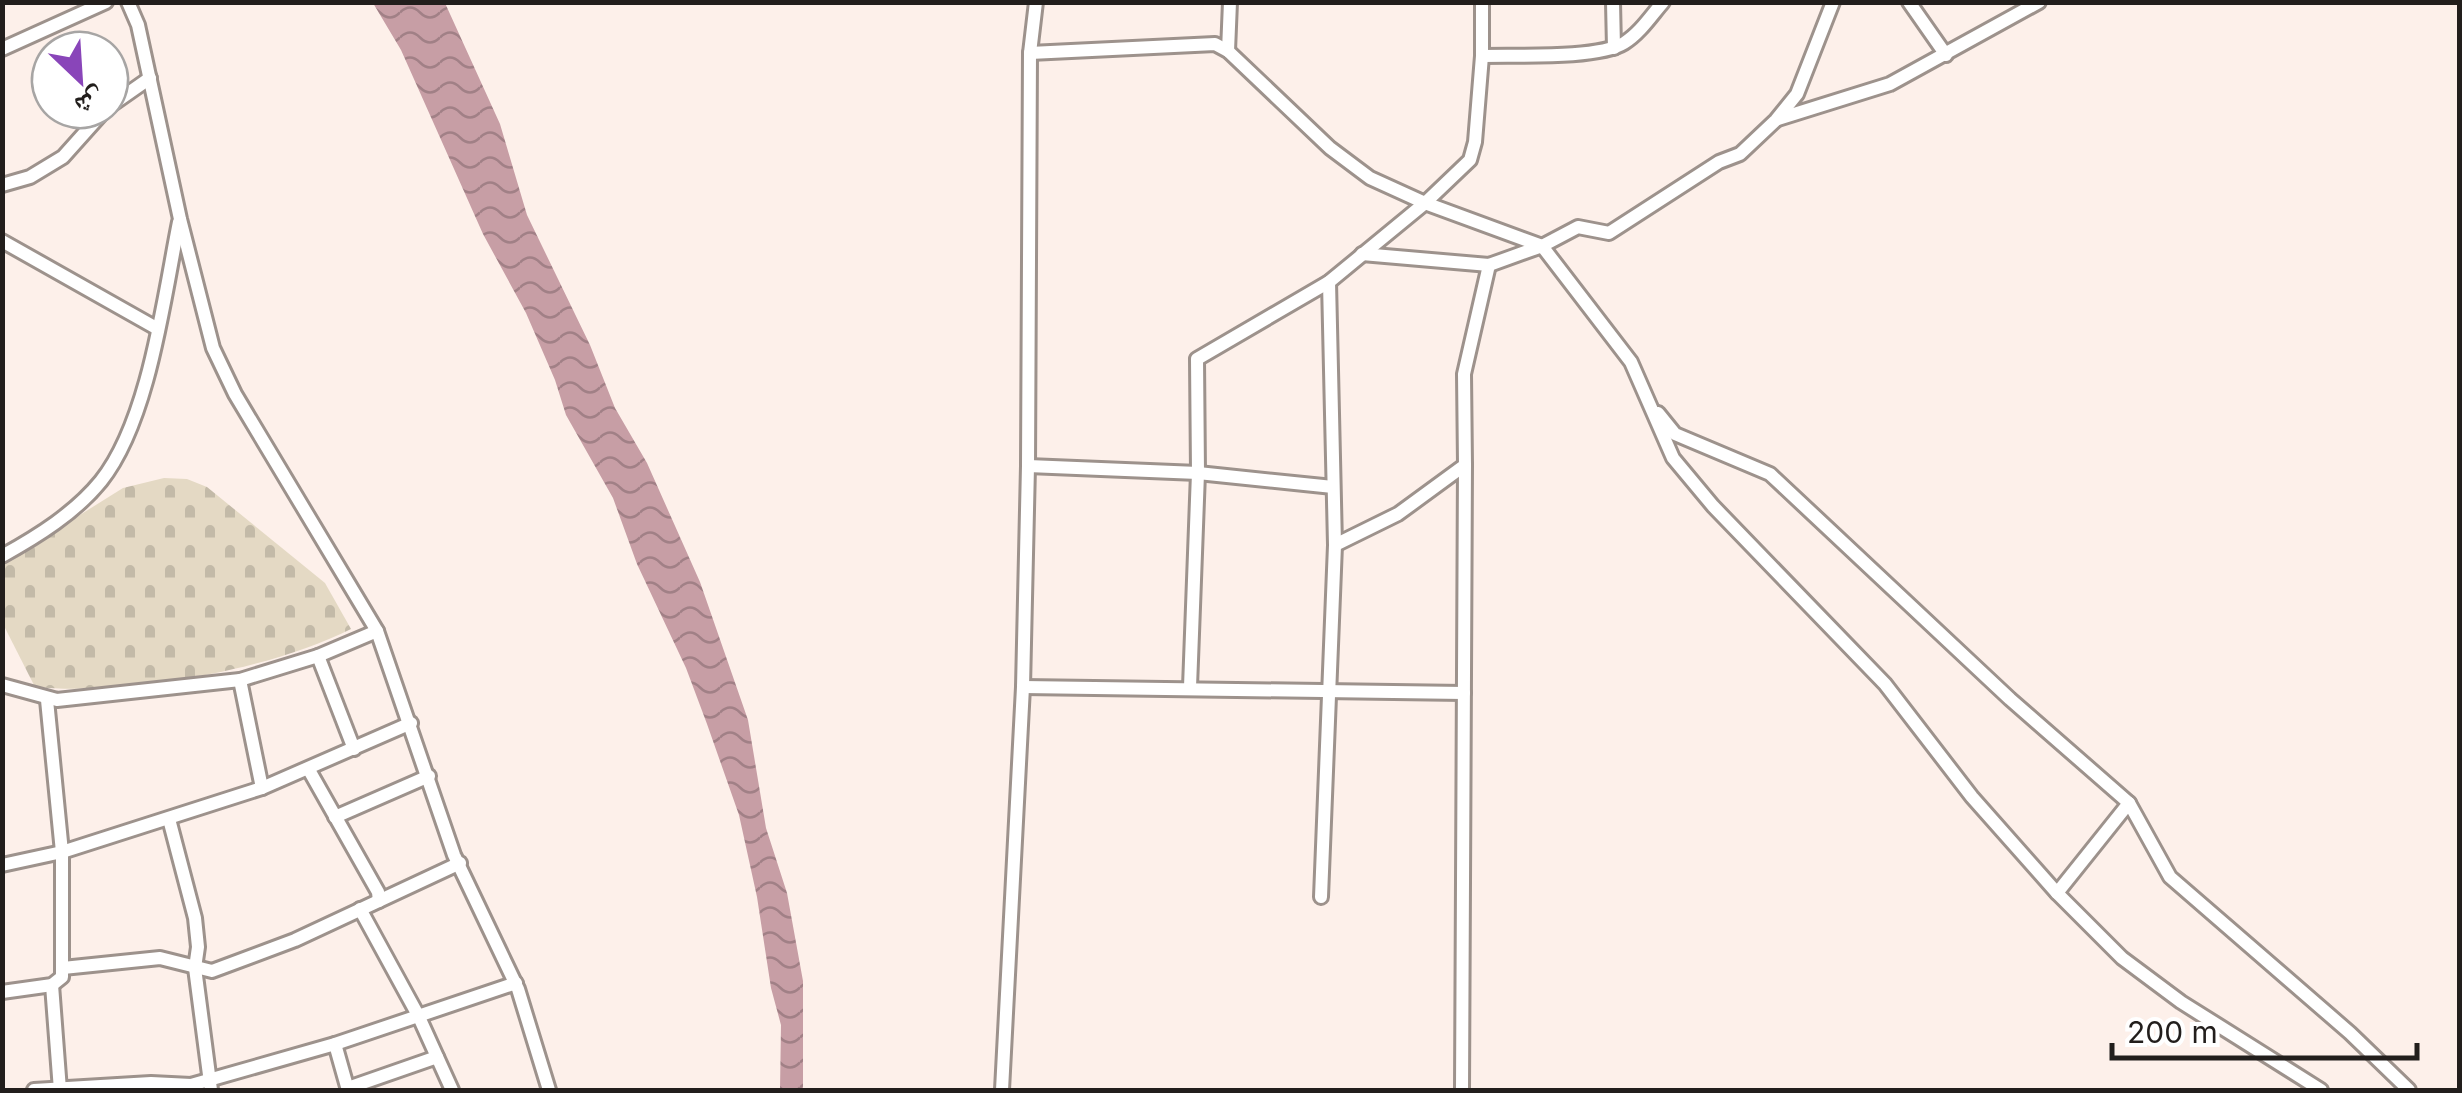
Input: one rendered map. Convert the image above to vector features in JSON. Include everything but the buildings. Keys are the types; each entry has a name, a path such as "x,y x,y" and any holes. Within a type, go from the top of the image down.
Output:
{"street":[{"path":"68,2 72,17"},
{"path":"2,50 106,2"},
{"path":"128,2 138,25 180,219 214,348 234,394 376,631 460,864 516,983 547,1090"},
{"path":"1002,1090 1023,688 1030,52 1036,2"},
{"path":"1228,50 1230,2"},
{"path":"1190,687 1198,473 1197,360 1329,282 1425,203 1470,160 1482,56 1482,2"},
{"path":"1613,2 1614,48"},
{"path":"1482,56 1614,48 1634,36 1662,2"},
{"path":"1362,254 1489,264 1542,246 1578,227 1608,233 1719,162 1740,154 1776,120 1797,94 1832,2"},
{"path":"1909,2 1946,55"},
{"path":"1776,120 1890,84 2038,3"},
{"path":"1030,52 1215,44 1228,50 1330,148 1370,178 1425,203 1542,246 1631,362 1673,458 1885,684 1972,797 2057,893 2122,958 2181,1002 2321,1090"},
{"path":"130,92 150,78"},
{"path":"2,186 30,177 63,157 87,130"},
{"path":"2,556 74,509 102,480 131,423 158,329 180,219"},
{"path":"2,241 158,329"},
{"path":"1462,1090 1464,374 1489,264"},
{"path":"1321,897 1335,545 1329,282"},
{"path":"1648,401 1676,434 1770,474 2010,699 2129,803 2170,878 2409,1090"},
{"path":"1335,545 1398,514 1465,465"},
{"path":"1028,466 1198,473 1333,486"},
{"path":"2,686 48,700 240,680 318,656 376,631"},
{"path":"318,656 354,749"},
{"path":"240,680 262,788"},
{"path":"1023,688 1464,693"},
{"path":"2,992 52,985 62,976 62,852 48,700"},
{"path":"2,864 62,852 262,788 411,723"},
{"path":"308,770 378,892 379,901"},
{"path":"335,817 429,776"},
{"path":"2057,893 2129,803"},
{"path":"169,818 195,918 195,968 209,1085"},
{"path":"63,968 160,958 212,971 295,940 460,864"},
{"path":"360,909 419,1017 452,1090"},
{"path":"34,1090 152,1083 209,1085 516,983"},
{"path":"52,985 60,1089"},
{"path":"335,1044 348,1089 437,1057"}],"green space":[{"path":"164,478 187,479 207,487 325,583 351,629 280,657 197,677 111,688 35,687 3,624 3,563 123,488"}],"water":[{"path":"373,3 445,3 500,124 527,215 700,582 748,720 766,828 787,893 803,981 803,1090 780,1090 781,1025 739,815 686,668 637,564 613,498 566,415 526,313 483,234 401,50"}]}
